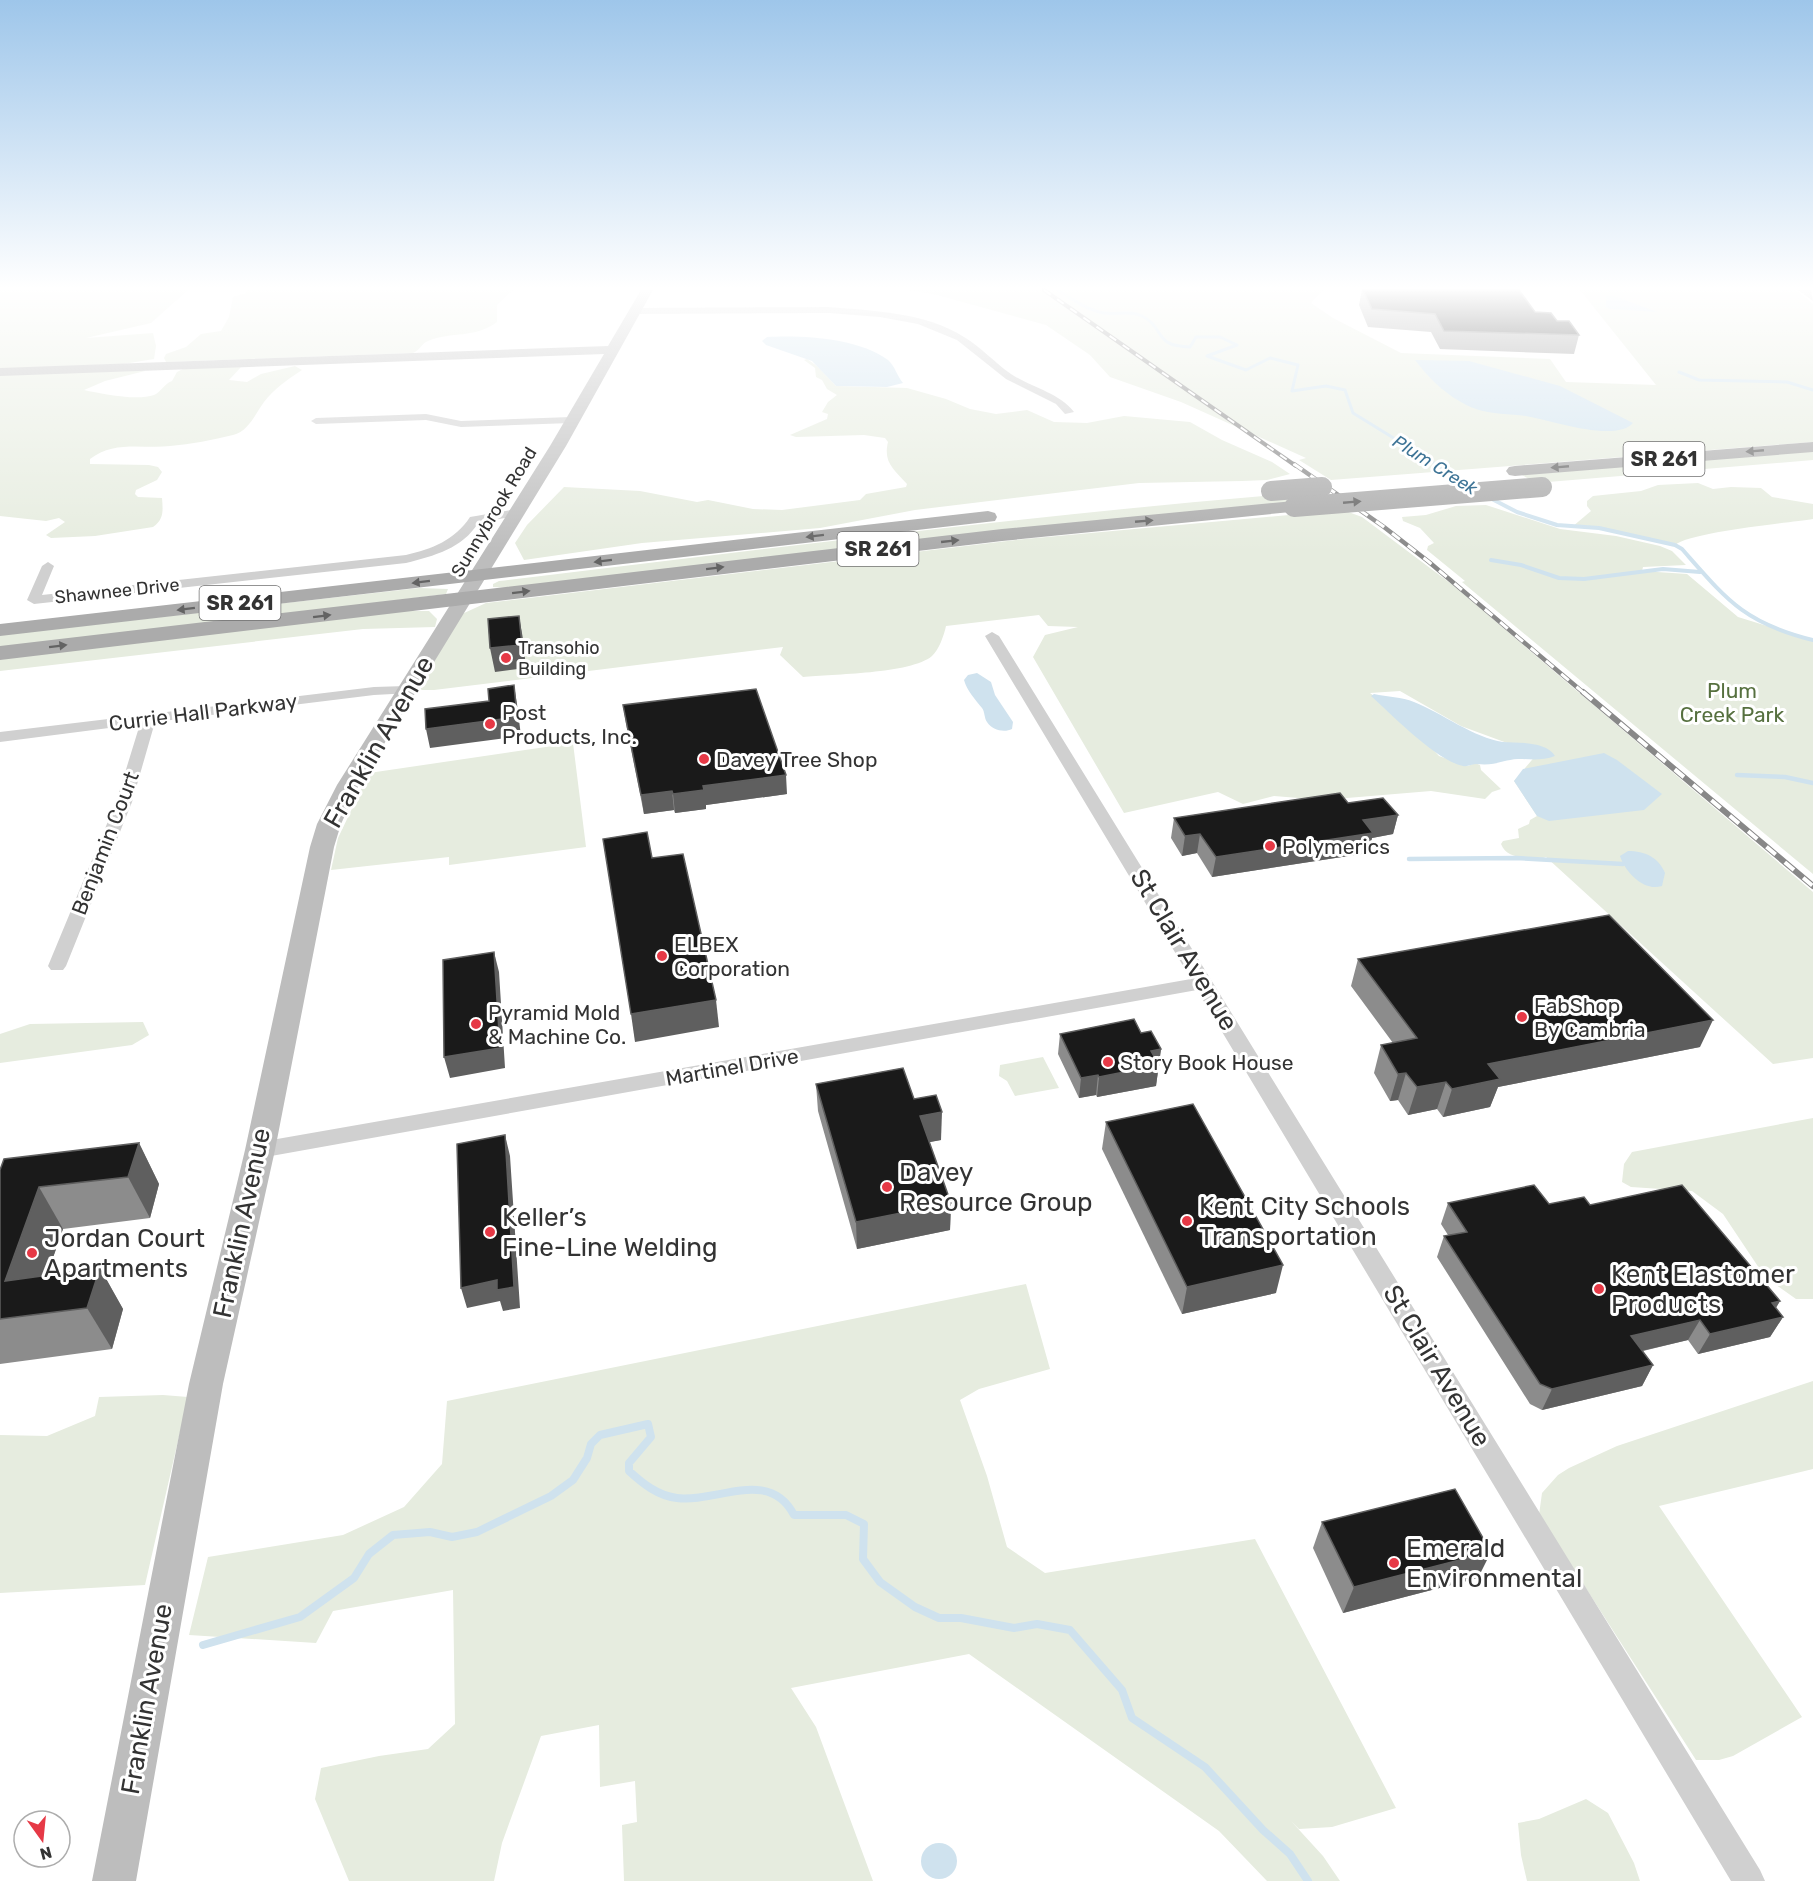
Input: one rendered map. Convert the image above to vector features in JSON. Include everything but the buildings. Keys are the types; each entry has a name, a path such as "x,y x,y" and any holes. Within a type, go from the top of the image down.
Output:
{"main road":[{"name":"SR 261","path":"1492,473 1813,447"},
{"name":"SR 261","path":"1686,475 1813,464"},
{"path":"1247,493 1341,485"},
{"name":"SR 261","path":"0,630 1294,507 1564,485"},
{"name":"SR 261","path":"0,653 1004,515"}],"street":[{"name":"Sunnybrook Road","path":"471,587 595,378"},
{"path":"1011,378 1060,402 1069,412"},
{"path":"316,421 426,417 470,424 573,418"},
{"name":"Shawnee Drive","path":"48,566 34,600 406,559 432,552 457,539 466,532 474,520 496,514 517,513"},
{"name":"Franklin Avenue","path":"114,1881 206,1384 260,1150 279,1047 329,824 348,785 471,587"},
{"name":"St Clair Avenue","path":"992,636 1749,1881"},
{"name":"Currie Hall Parkway","path":"0,737 374,691 406,690"},
{"name":"Benjamin Court","path":"57,966 125,799 149,719"},
{"name":"Martinel Drive","path":"260,1150 1203,983"}],"green space":[{"path":"0,378 118,378 84,390 138,397 154,395 174,378 231,378 229,380 247,382 254,378 291,378 272,393 251,422 239,433 178,445 119,447 99,453 90,459 90,464 158,467 162,472 157,480 136,490 135,494 138,497 162,498 162,514 153,527 95,536 51,538 46,535 65,522 59,518 46,521 0,516"},
{"path":"818,378 828,378 836,386 907,388 946,399 970,409 996,414 1027,410 1054,422 1087,423 1124,416 1190,422 1222,440 1272,462 1290,474 1267,480 1139,483 915,510 820,528 642,543 524,560 515,543 527,525 564,487 640,491 697,502 708,500 753,509 782,510 860,500 866,494 906,487 907,484 888,461 888,442 885,438 864,435 796,437 790,435 827,419 828,414 822,412 828,402 837,395 827,389 822,380"},
{"path":"1112,378 1563,378 1566,382 1656,385 1650,378 1813,378 1813,442 1331,480 1299,460 1306,458 1181,402"},
{"path":"1813,450 1813,460 1536,483 1522,475"},
{"path":"1698,483 1713,489 1761,488 1772,497 1813,504 1813,519 1719,532 1684,540 1675,545 1599,528 1572,527 1591,511 1587,506 1587,501 1593,496 1641,491 1658,485"},
{"path":"1323,491 1335,500 511,588 493,587 493,584 499,581 911,532"},
{"name":"Plum Creek Park","path":"1486,505 1560,529 1616,536 1660,546 1672,551 1686,565 1643,567 1642,571 1687,574 1738,617 1813,640 1813,874 1462,582 1465,581 1427,550 1428,546 1434,543 1420,528 1403,521 1402,517 1426,515 1456,506"},
{"path":"1343,510 1362,517 1454,586 1813,892 1813,1058 1773,1064 1546,857 1525,857 1508,853 1501,844 1503,841 1519,838 1518,829 1529,824 1530,820 1537,816 1514,781 1537,754 1461,726 1400,691 1370,693 1410,724 1439,756 1468,766 1475,763 1480,765 1481,770 1501,789 1492,792 1485,799 1431,791 1323,800 1274,796 1243,804 1218,792 1124,813 1033,657 1045,635 1078,627 1048,626 1039,615 946,626 943,638 932,656 922,662 890,670 803,677 780,655 783,647 434,690 417,690 462,614 486,603 1025,539"},
{"path":"419,588 448,589 446,594 0,649 0,635"},
{"path":"401,611 429,611 437,619 435,627 363,629 0,671 0,658"},
{"path":"573,743 586,847 449,865 449,857 331,870 338,838 369,773"},
{"path":"143,1022 149,1035 132,1045 0,1063 0,1034 30,1024"},
{"path":"1043,1057 1059,1088 1015,1096 1007,1081 999,1076 1000,1065"},
{"path":"1813,1118 1813,1299 1796,1299 1765,1277 1723,1214 1692,1191 1631,1187 1622,1182 1624,1164 1632,1152"},
{"path":"1026,1284 1050,1369 979,1389 960,1400 987,1476 1007,1547 1045,1573 1255,1539 1396,1808 1332,1827 1299,1829 1291,1821 1323,1856 1340,1881 1267,1881 1219,1831 969,1654 791,1688 816,1727 873,1881 624,1881 622,1825 637,1822 635,1781 600,1787 599,1725 541,1736 502,1843 494,1881 349,1881 315,1799 321,1768 428,1749 455,1724 453,1590 333,1611 316,1643 189,1635 208,1557 343,1535 404,1507 442,1464 447,1401"},
{"path":"1813,1381 1813,1469 1659,1506 1802,1717 1733,1756 1719,1760 1696,1760 1539,1515 1542,1493 1558,1475 1569,1468 1617,1446"},
{"path":"163,1395 188,1397 145,1585 0,1593 0,1435 47,1436 95,1416 99,1397"},
{"path":"1586,1799 1608,1813 1634,1863 1640,1881 1527,1881 1521,1855 1518,1823 1539,1819"}],"water":[{"path":"828,378 900,378 903,383 887,387 836,386"},
{"path":"1430,378 1530,378 1560,386 1633,423 1624,429 1598,431 1526,416 1494,413 1467,405 1442,389"},
{"path":"977,673 991,682 995,695 1013,722 1012,729 998,730 985,719 983,710 964,680 968,675"},
{"path":"1374,694 1409,700 1481,736 1503,742 1539,745 1551,751 1555,756 1463,766 1428,747 1371,696"},
{"path":"1604,753 1662,794 1644,810 1549,821 1537,816 1514,781 1523,769"},
{"path":"1628,851 1640,852 1659,863 1665,873 1662,886 1649,886 1631,874 1620,856"},
{"path":"939,1843 952,1848 957,1861 952,1874 939,1879 926,1874 921,1861 926,1848"}],"waterway":[{"name":"Plum Creek","path":"1295,378 1292,391 1326,386 1345,390 1353,413 1439,466"},
{"path":"1693,378 1699,380 1787,382 1813,390"},
{"name":"Plum Creek","path":"1436,464 1472,486"},
{"name":"Plum Creek","path":"1490,498 1517,512 1557,525 1599,528 1675,545 1682,549 1738,607 1770,626 1813,640"},
{"path":"1491,560 1521,565 1559,578 1584,579 1663,569 1700,572"},
{"path":"1737,775 1785,777 1813,783"},
{"path":"1409,859 1516,858 1623,864"},
{"path":"203,1645 300,1617 354,1578 369,1554 393,1535 430,1532 452,1537 477,1532 551,1496 573,1480 587,1458 591,1444 600,1435 648,1424 651,1437 629,1463 629,1471 657,1492 670,1497 692,1498 741,1490 757,1490 771,1493 783,1501 794,1515 846,1515 864,1524 863,1559 880,1582 915,1607 939,1618 961,1618 1014,1628 1037,1624 1070,1630 1122,1690 1132,1718 1205,1767 1263,1830 1290,1854 1308,1881"}],"railway":[{"path":"1170,378 1296,466"},
{"path":"1294,464 1384,527 1429,562 1585,694"},
{"path":"1583,692 1813,886"}],"place":[{"name":"Transohio Building","path":"506,658"},
{"name":"Post Products, Inc.","path":"490,724"},
{"name":"Davey Tree Shop","path":"704,759"},
{"name":"Polymerics","path":"1270,846"},
{"name":"ELBEX Corporation","path":"662,956"},
{"name":"FabShop By Cambria","path":"1522,1017"},
{"name":"Pyramid Mold & Machine Co.","path":"476,1024"},
{"name":"Story Book House","path":"1108,1062"},
{"name":"Davey Resource Group","path":"887,1187"},
{"name":"Kent City Schools Transportation","path":"1187,1221"},
{"name":"Keller’s Fine-Line Welding","path":"490,1232"},
{"name":"Jordan Court Apartments","path":"32,1253"},
{"name":"Kent Elastomer Products","path":"1599,1289"},
{"name":"Emerald Environmental","path":"1394,1563"}]}
